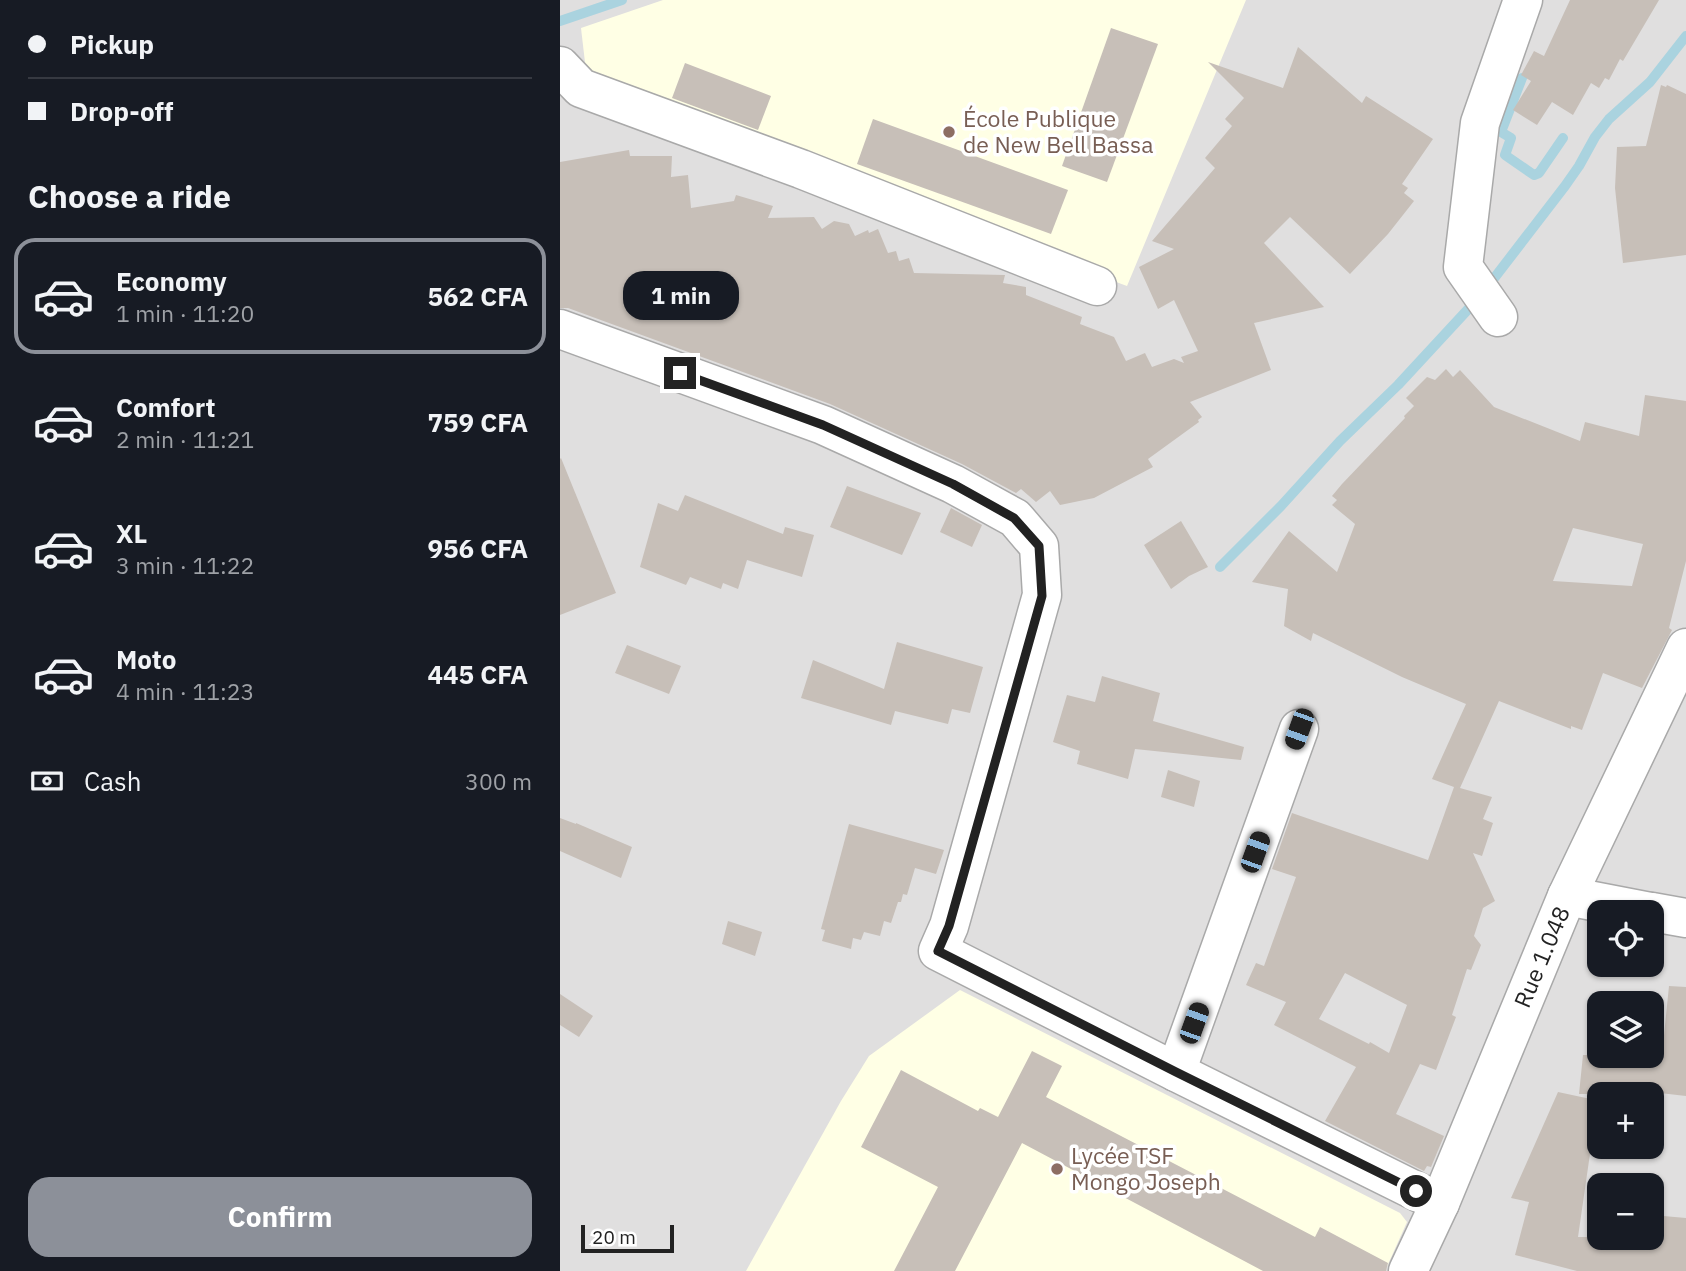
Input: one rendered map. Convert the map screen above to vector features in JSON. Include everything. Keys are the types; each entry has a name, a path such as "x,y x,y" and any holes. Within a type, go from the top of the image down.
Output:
{"street":[{"path":"1498,317 1463,267 1480,123 1523,0"},
{"path":"560,66 581,89 801,169 1097,286"},
{"path":"560,329 823,425 942,479 1014,518 1039,546 1042,596 949,926 938,951 1440,1203"},
{"name":"Rue 1.048","path":"1408,1271 1440,1203 1567,897 1686,648"},
{"path":"1176,1072 1299,729"},
{"path":"1567,897 1587,901"},
{"path":"1664,914 1686,918"}],"shaded area":[{"path":"560,0 1686,0 1686,1271 560,1271"},
{"name":"École Publique de New Bell Bassa","path":"663,0 1246,0 1127,286 588,88 581,28"},
{"name":"Lycée TSF Mongo Joseph","path":"960,990 1400,1213 1407,1222 1385,1271 746,1271 869,1056"}],"building":[{"path":"1570,0 1659,0 1609,80 1605,78 1599,88 1591,83 1573,115 1552,102 1537,125 1513,110 1531,81 1521,75 1534,51 1544,56"},
{"path":"1111,28 1158,44 1107,182 1062,166"},
{"path":"1298,47 1362,103 1366,96 1433,139 1402,184 1408,188 1404,193 1414,201 1388,234 1350,274 1290,217 1264,243 1324,307 1254,323 1271,370 1190,402 1202,417 1199,422 1148,459 1153,467 1094,498 1060,505 1050,491 1036,502 1021,489 1016,493 962,464 830,404 568,308 560,308 560,162 629,150 630,156 672,156 671,177 688,175 691,208 734,201 736,195 773,206 768,218 814,217 822,229 834,221 849,224 855,236 878,229 888,253 896,251 899,261 909,258 914,273 1005,275 1003,283 1026,287 1026,295 1082,317 1080,324 1114,337 1126,361 1145,353 1152,367 1174,359 1184,363 1181,357 1198,351 1174,300 1158,309 1139,267 1174,249 1152,241 1215,168 1205,158 1232,126 1225,119 1244,98 1208,62 1283,88"},
{"path":"685,63 771,96 758,130 672,98"},
{"path":"1661,85 1686,94 1686,255 1623,263 1615,188 1617,147 1646,146"},
{"path":"873,119 1068,190 1051,234 857,164"},
{"path":"1446,369 1453,377 1460,370 1494,407 1580,441 1585,422 1639,436 1645,395 1686,401 1686,561 1669,628 1672,630 1642,688 1603,673 1582,730 1571,726 1571,729 1499,701 1460,788 1492,797 1483,819 1493,823 1482,856 1473,853 1495,901 1483,908 1474,936 1481,945 1471,970 1467,969 1452,1015 1456,1017 1436,1070 1420,1064 1396,1114 1444,1136 1431,1167 1427,1166 1424,1171 1325,1121 1356,1067 1274,1025 1286,1002 1246,985 1256,963 1264,966 1296,877 1272,869 1292,813 1428,860 1454,787 1432,779 1466,704 1402,677 1313,633 1311,641 1284,626 1288,589 1252,582 1289,531 1337,572 1355,524 1332,505 1337,500 1332,496 1405,418 1414,406 1406,398 1427,377 1435,380","holes":["1573,528 1643,544 1632,586 1553,581","1345,973 1407,1005 1389,1053 1319,1019"]},
{"path":"560,459 616,593 560,615"},
{"path":"847,486 921,513 902,555 830,527"},
{"path":"685,495 783,534 785,527 814,535 802,577 747,560 738,589 723,583 721,589 690,577 686,585 640,567 658,503 678,511"},
{"path":"951,508 982,525 972,547 940,532"},
{"path":"1181,521 1208,567 1171,589 1144,545"},
{"path":"897,642 983,667 970,713 952,709 948,724 895,711 891,725 801,698 813,660 884,689"},
{"path":"627,645 681,666 669,694 615,673"},
{"path":"1102,676 1160,693 1153,721 1244,747 1241,760 1135,749 1128,779 1077,764 1080,751 1053,742 1067,695 1095,702"},
{"path":"1168,770 1200,781 1194,807 1161,797"},
{"path":"560,818 632,847 621,878 560,851"},
{"path":"849,824 944,850 936,874 915,868 907,895 903,894 901,902 898,902 891,923 884,921 880,936 864,932 861,940 853,938 851,949 822,941 825,930 821,929"},
{"path":"728,921 762,932 755,956 722,944"},
{"path":"1669,986 1686,987 1686,1096 1664,1093 1664,1082 1587,1082 1587,1094 1579,1094 1583,1055 1587,1055 1587,1068 1664,1068"},
{"path":"560,994 593,1016 579,1037 560,1025"},
{"path":"1032,1051 1062,1066 1046,1097 1315,1237 1320,1227 1388,1263 1386,1271 1263,1271 1022,1143 955,1271 894,1271 938,1187 861,1147 901,1070 978,1111 980,1108 998,1117"},
{"path":"1558,1092 1587,1098 1587,1159 1589,1159 1578,1237 1587,1237 1587,1250 1664,1250 1664,1216 1686,1218 1686,1271 1577,1271 1515,1255 1529,1202 1511,1198"}],"waterway":[{"path":"560,21 622,0"},
{"path":"1492,281 1565,186 1609,119 1650,82 1686,36"},
{"path":"1522,78 1501,132 1511,138 1505,155 1534,175 1539,173 1563,138"},
{"path":"1220,567 1281,506 1340,441 1398,385 1472,305"}],"place":[{"name":"École Publique de New Bell Bassa","path":"949,132"},
{"name":"Lycée TSF Mongo Joseph","path":"1057,1169"}],"route":[{"path":"680,373 823,425 953,484 1014,518 1039,546 1042,596 949,926 938,951 1416,1191"}]}
